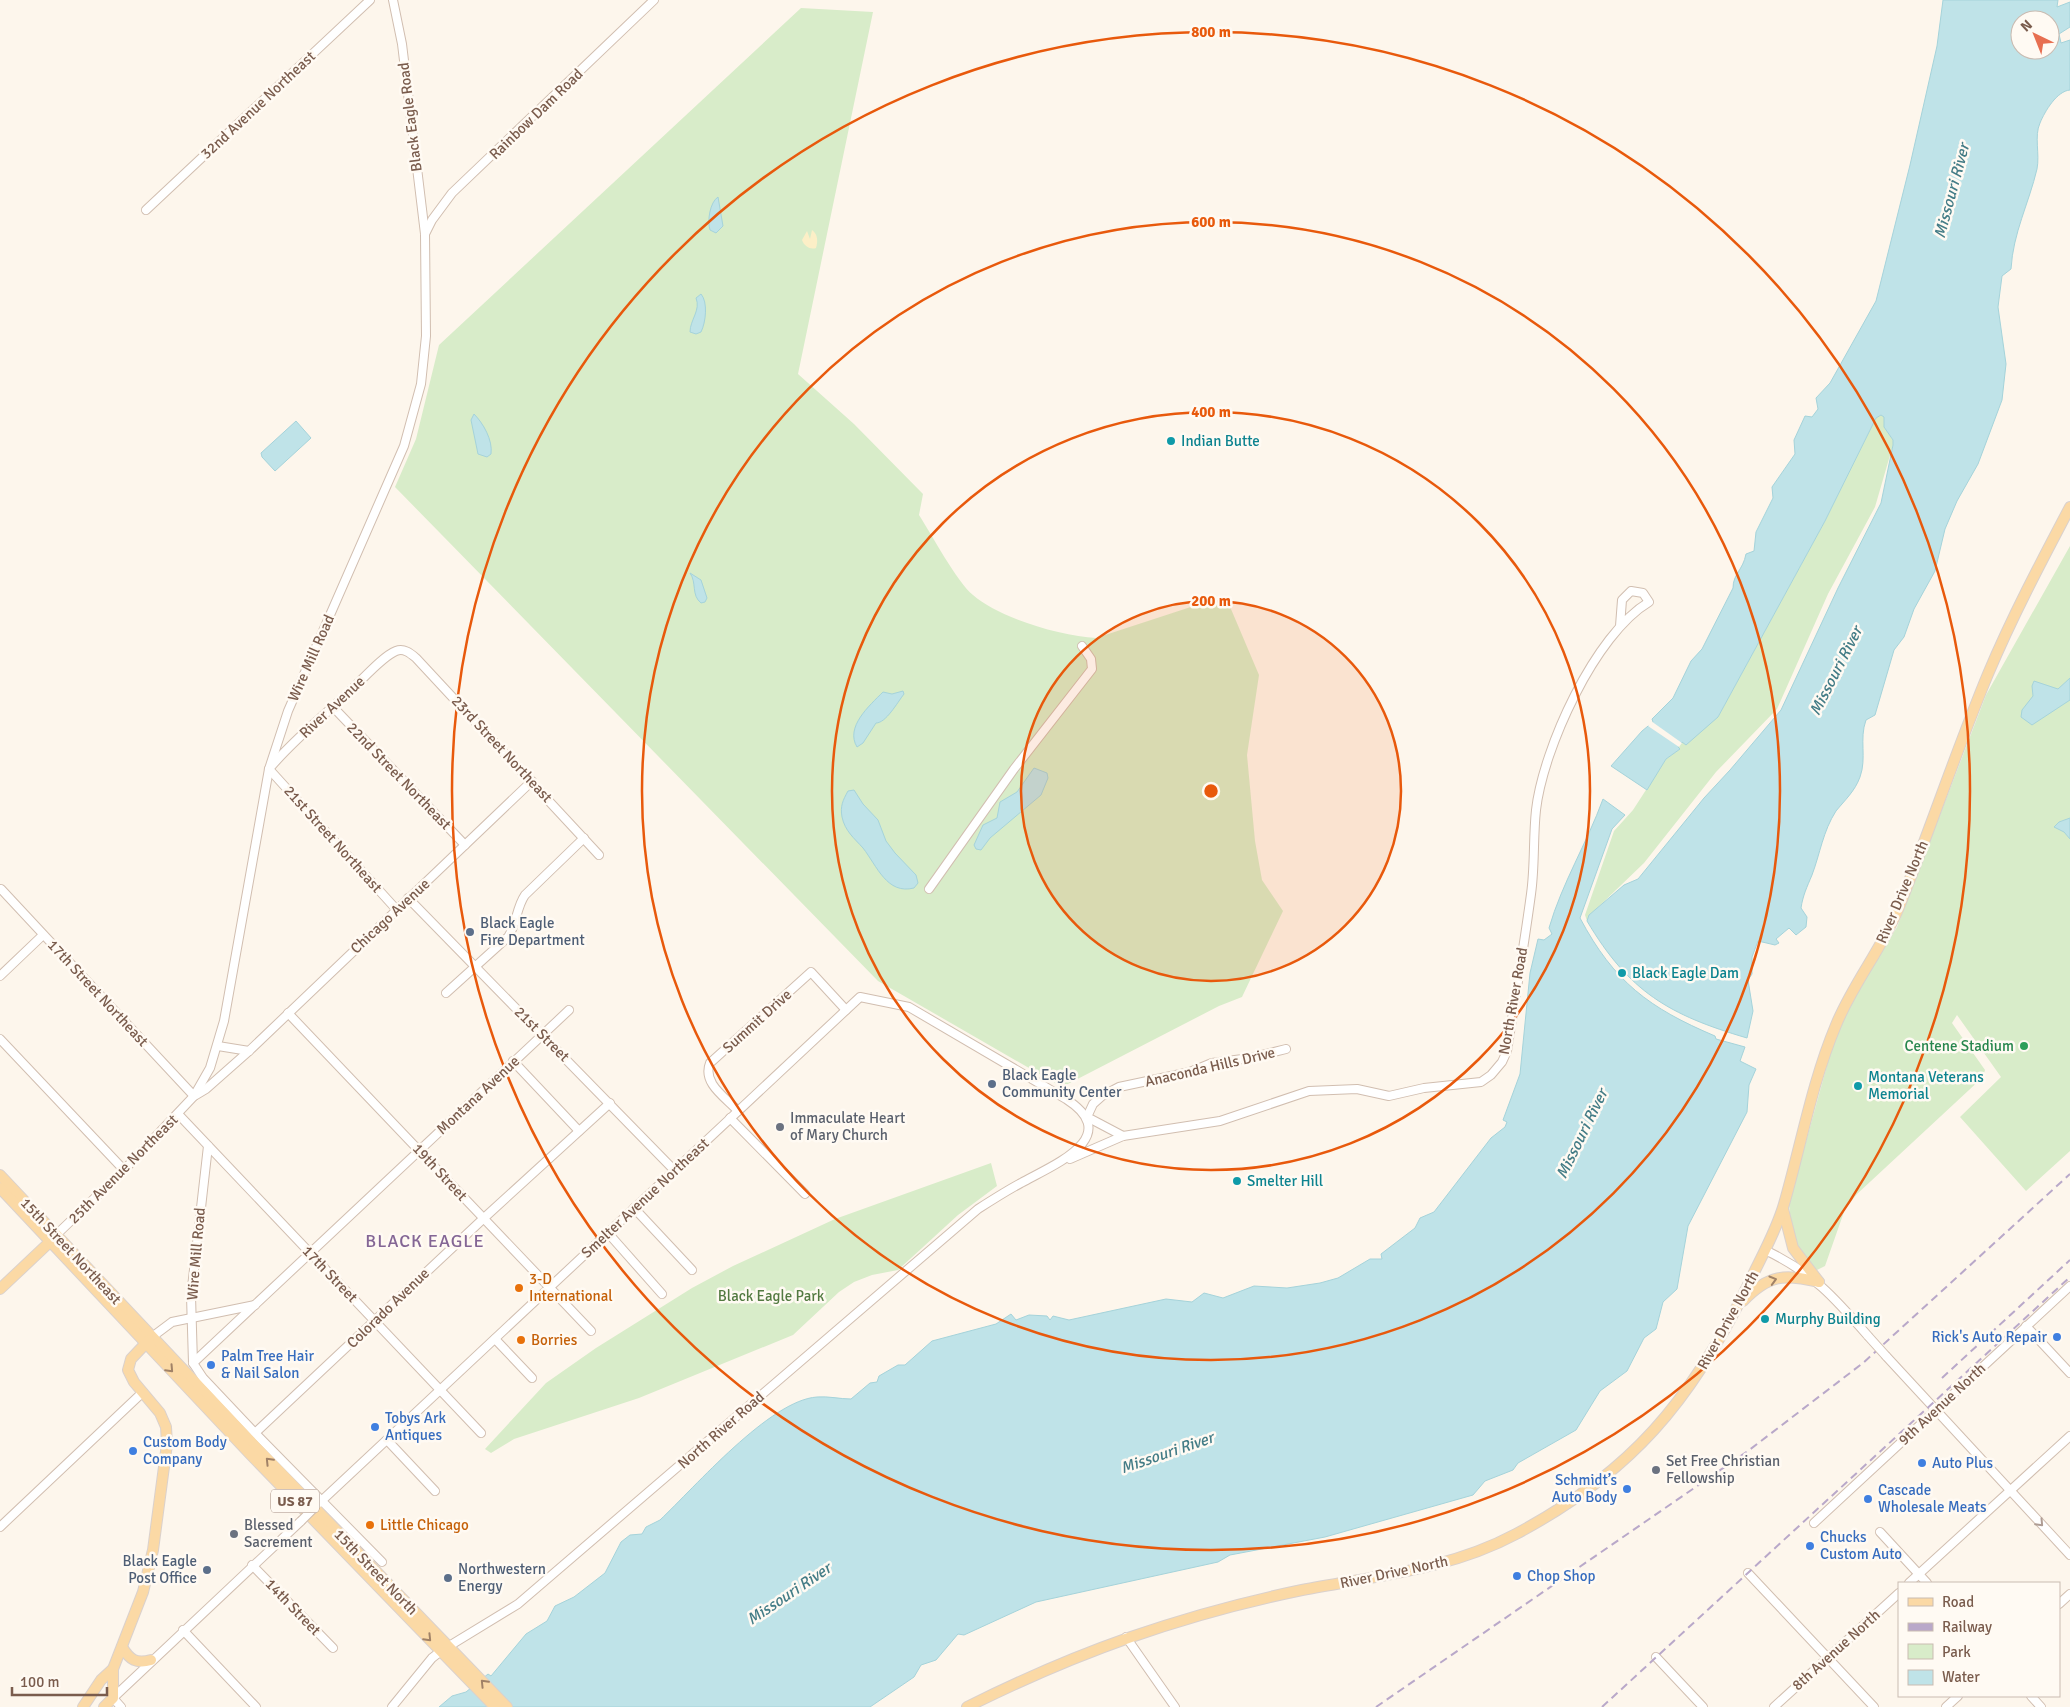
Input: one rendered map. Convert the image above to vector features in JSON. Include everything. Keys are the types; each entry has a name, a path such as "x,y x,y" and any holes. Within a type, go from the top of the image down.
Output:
{"main road":[{"name":"River Drive North","path":"967,1707 1043,1670 1126,1637 1191,1616 1303,1590 1422,1569 1453,1560 1511,1537 1595,1485 1649,1437 1668,1416 1704,1366 1737,1307 1765,1250 1783,1209 1819,1075 1837,1023 1847,1000 1890,928 2002,642 2070,507"},
{"name":"15th Street Northeast","path":"0,1175 53,1238 139,1330"},
{"name":"15th Street Northeast","path":"0,1188 53,1238"},
{"path":"1783,1209 1794,1248 1819,1282"},
{"name":"25th Avenue Northeast","path":"0,1289 53,1238"},
{"path":"1737,1307 1758,1286 1768,1281 1797,1277 1819,1282"},
{"name":"15th Street North","path":"139,1330 250,1454 445,1648 495,1707"},
{"name":"Wire Mill Road","path":"113,1698 113,1669 143,1592 151,1559 167,1444 163,1420 134,1382 128,1370 131,1359 149,1340"},
{"path":"122,1647 133,1660 140,1663 151,1660"},
{"name":"15th Street North","path":"459,1663 507,1707"},
{"path":"83,1707 101,1680 113,1669"},
{"name":"Smelter Avenue Northeast","path":"104,1707 113,1698"}],"street":[{"name":"32nd Avenue Northeast","path":"146,210 370,0"},
{"name":"Black Eagle Road","path":"393,0 402,44 425,234"},
{"name":"Rainbow Dam Road","path":"425,234 432,220 452,193 654,0"},
{"name":"Wire Mill Road","path":"200,1088 206,1079 218,1046 269,769 288,711 404,446 421,384 426,336 425,234"},
{"name":"North River Road","path":"392,1707 432,1658 445,1648 518,1604 978,1209 1020,1183 1123,1136 1220,1121 1309,1091 1357,1089 1389,1096 1424,1088 1481,1082 1491,1075 1502,1062 1507,1051 1531,893 1536,810 1546,763 1563,721 1600,654 1631,614 1649,602 1643,593 1631,591 1622,600 1620,626"},
{"path":"929,888 1014,769 1092,668 1091,659 1082,646"},
{"name":"River Avenue","path":"269,769 283,752 393,652 399,650"},
{"name":"23rd Street Northeast","path":"399,650 407,651 416,658 599,855"},
{"name":"22nd Street Northeast","path":"333,707 465,844"},
{"name":"21st Street Northeast","path":"269,769 396,909"},
{"name":"Chicago Avenue","path":"194,1096 206,1089 249,1051 532,781"},
{"path":"446,994 508,937 513,930 520,902 525,895 584,838"},
{"name":"17th Street Northeast","path":"1,889 194,1096"},
{"name":"21st Street","path":"408,898 675,1170"},
{"path":"0,976 44,935"},
{"name":"Summit Drive","path":"738,1111 708,1079 707,1072 710,1064 811,972 846,1010"},
{"name":"Smelter Avenue Northeast","path":"113,1698 252,1565 860,997 909,1007 1066,1099 1080,1108 1087,1117"},
{"name":"Montana Avenue","path":"193,1363 569,1010"},
{"name":"19th Street","path":"288,1013 591,1331"},
{"path":"0,1039 124,1170"},
{"path":"218,1046 249,1051"},
{"name":"Anaconda Hills Drive","path":"1087,1117 1093,1104 1102,1096 1120,1088 1190,1072 1212,1064 1250,1058 1286,1049"},
{"path":"513,1061 579,1131"},
{"name":"25th Avenue Northeast","path":"53,1238 179,1115 200,1088"},
{"name":"Colorado Avenue","path":"255,1433 484,1218 610,1103"},
{"name":"17th Street","path":"179,1115 481,1433"},
{"name":"North River Road","path":"1060,1164 1074,1153 1084,1141 1089,1127 1087,1117"},
{"path":"1087,1117 1123,1136"},
{"path":"730,1118 805,1194"},
{"name":"Wire Mill Road","path":"149,1340 172,1322 191,1317 196,1240 208,1146"},
{"path":"634,1208 692,1270"},
{"path":"608,1233 662,1294"},
{"path":"1765,1250 1819,1282 2070,1555"},
{"name":"9th Avenue North","path":"1814,1523 2070,1286"},
{"path":"193,1363 191,1317 257,1304"},
{"path":"2026,1326 2070,1374"},
{"path":"495,1340 532,1378"},
{"name":"15th Street North","path":"193,1363 203,1378 318,1504 382,1562"},
{"path":"0,1527 143,1392"},
{"path":"1910,1582 2070,1436"},
{"path":"387,1440 435,1491"},
{"path":"1880,1532 1926,1582"},
{"name":"14th Street","path":"252,1565 333,1648"},
{"path":"1748,1573 1874,1707"},
{"name":"8th Avenue North","path":"1774,1707 1898,1594"},
{"path":"2060,1603 2070,1594"},
{"path":"183,1630 256,1707"},
{"path":"1126,1637 1175,1707"},
{"path":"1656,1657 1703,1707"},
{"path":"1946,1707 1957,1697"},
{"path":"2032,1697 2041,1707"},
{"path":"113,1698 121,1707"}],"green space":[{"path":"801,8 873,12 798,374 854,424 923,494 919,515 960,580 973,595 984,603 1014,618 1049,630 1096,638 1203,603 1228,602 1259,675 1247,755 1255,841 1262,880 1283,911 1242,997 1219,1006 1062,1087 878,981 395,487 416,439 439,345"},
{"path":"1881,415 1884,416 1884,427 1893,440 1893,445 1875,507 1828,594 1777,709 1716,772 1644,863 1590,915 1587,921 1585,915 1614,831 1633,810 1666,759 1680,749 1678,747 1682,742 1718,717 1825,521 1876,418"},
{"path":"2070,546 2070,1151 2026,1191 1960,1117 2001,1077 1957,1015 1952,1023 1985,1070 1983,1077 1857,1194 1845,1209 1825,1266 1817,1270 1804,1259 1796,1241 1789,1203 1831,1051 1843,1019 1856,993 1897,927 1986,695"},
{"name":"Black Eagle Park","path":"991,1163 997,1186 958,1215 898,1270 872,1275 854,1282 839,1292 793,1335 639,1398 514,1439 491,1453 485,1449 546,1383 596,1348 692,1288 733,1266 835,1219"}],"sand":[{"path":"812,230 817,238 816,248 808,247 802,240 807,231 810,239"}],"water":[{"name":"Missouri River","path":"1943,0 2058,0 2057,7 2070,2 2070,27 2060,33 2060,10 2010,10 2010,60 2060,60 2060,38 2061,43 2070,40 2070,90 2065,91 2056,98 2048,108 2038,128 2038,157 2034,182 2018,231 2011,269 2002,276 1998,307 2006,364 2002,400 1978,464 1957,501 1945,529 1935,571 1914,609 1904,637 1894,650 1875,715 1866,720 1863,734 1863,763 1860,777 1853,791 1836,811 1832,819 1805,891 1801,908 1807,917 1806,927 1796,935 1789,928 1776,939 1779,943 1775,945 1758,941 1752,957 1752,974 1748,980 1753,1011 1747,1038 1695,1020 1673,1010 1654,998 1619,966 1587,921 1589,915 1624,885 1638,879 1704,798 1781,710 1838,588 1881,503 1893,445 1893,440 1884,427 1884,417 1881,415 1876,418 1825,521 1718,717 1686,745 1682,742 1678,747 1680,749 1666,759 1647,790 1611,766 1673,698 1691,661 1702,649 1733,588 1733,583 1746,554 1754,551 1756,532 1773,498 1772,487 1795,454 1794,440 1805,416 1812,417 1818,409 1816,398 1830,383 1876,301 1937,46"},
{"path":"718,197 723,226 716,233 710,230 709,217 711,207"},
{"path":"701,294 705,302 705,318 701,332 696,334 690,332 690,328 697,307 696,298"},
{"path":"474,414 481,422 489,438 491,454 487,457 478,454 471,420"},
{"path":"296,421 311,438 275,471 262,457 261,453"},
{"path":"690,573 701,580 707,598 705,602 701,603 698,600"},
{"path":"2070,678 2070,700 2032,725 2021,717 2022,710 2033,696 2032,686 2034,681 2058,689"},
{"path":"903,691 904,694 891,712 884,720 876,723 863,743 857,747 854,732 856,724 865,710 883,692 892,694"},
{"path":"1034,768 1047,773 1048,778 1041,795 990,838 981,850 976,849 974,845 983,825 997,818 1000,802 1017,792"},
{"path":"854,790 863,804 878,820 886,841 916,875 918,883 914,888 905,889 890,883 878,870 843,822 841,813 843,800 848,791"},
{"name":"Missouri River","path":"1603,799 1625,815 1612,829 1580,918 1606,960 1636,990 1671,1015 1715,1036 1716,1039 1745,1047 1740,1061 1756,1069 1749,1085 1747,1112 1688,1226 1677,1289 1663,1302 1656,1329 1644,1338 1627,1371 1600,1391 1576,1430 1518,1463 1513,1470 1485,1481 1473,1495 1325,1537 1230,1555 1218,1562 1036,1602 964,1635 958,1634 936,1660 921,1665 914,1677 870,1707 439,1707 452,1696 466,1692 488,1674 491,1676 526,1634 547,1621 555,1606 574,1597 605,1573 621,1542 630,1535 642,1534 646,1527 660,1520 734,1447 778,1413 798,1402 817,1397 851,1399 870,1383 877,1382 879,1376 898,1365 905,1365 932,1341 996,1324 1011,1314 1016,1320 1029,1315 1047,1316 1050,1320 1053,1316 1069,1320 1166,1299 1192,1302 1204,1293 1223,1298 1254,1286 1287,1288 1320,1283 1338,1278 1370,1259 1382,1259 1381,1254 1415,1228 1420,1218 1434,1212 1491,1138 1505,1127 1507,1122 1503,1120 1520,1074 1530,973 1538,939 1544,940 1552,934 1549,928 1554,911"},
{"path":"2070,818 2070,839 2064,832 2054,827 2059,822"}],"pier":[{"path":"1651,721 1682,743 1679,747 1648,726"}],"railway":[{"path":"1376,1707 1748,1451 1863,1363 2070,1174"},
{"path":"1942,1378 2070,1260"},
{"path":"1602,1707 2070,1277"}],"place":[{"name":"Indian Butte","path":"1171,441"},
{"name":"Black Eagle Fire Department","path":"470,932"},
{"name":"Black Eagle Dam","path":"1622,973"},
{"name":"Centene Stadium","path":"2024,1046"},
{"name":"Black Eagle Community Center","path":"992,1084"},
{"name":"Montana Veterans Memorial","path":"1858,1086"},
{"name":"Immaculate Heart of Mary Church","path":"780,1127"},
{"name":"Smelter Hill","path":"1237,1181"},
{"name":"3-D International","path":"519,1288"},
{"name":"Murphy Building","path":"1765,1319"},
{"name":"Rick's Auto Repair","path":"2057,1337"},
{"name":"Borries","path":"521,1340"},
{"name":"Palm Tree Hair & Nail Salon","path":"211,1365"},
{"name":"Tobys Ark Antiques","path":"375,1427"},
{"name":"Custom Body Company","path":"133,1451"},
{"name":"Auto Plus","path":"1922,1463"},
{"name":"Set Free Christian Fellowship","path":"1656,1470"},
{"name":"Schmidt’s Auto Body","path":"1627,1489"},
{"name":"Cascade Wholesale Meats","path":"1868,1499"},
{"name":"Little Chicago","path":"370,1525"},
{"name":"Blessed Sacrement","path":"234,1534"},
{"name":"Chucks Custom Auto","path":"1810,1546"},
{"name":"Black Eagle Post Office","path":"207,1570"},
{"name":"Chop Shop","path":"1517,1576"},
{"name":"Northwestern Energy","path":"448,1578"}],"district":[{"name":"BLACK EAGLE","path":"425,1241"}]}
